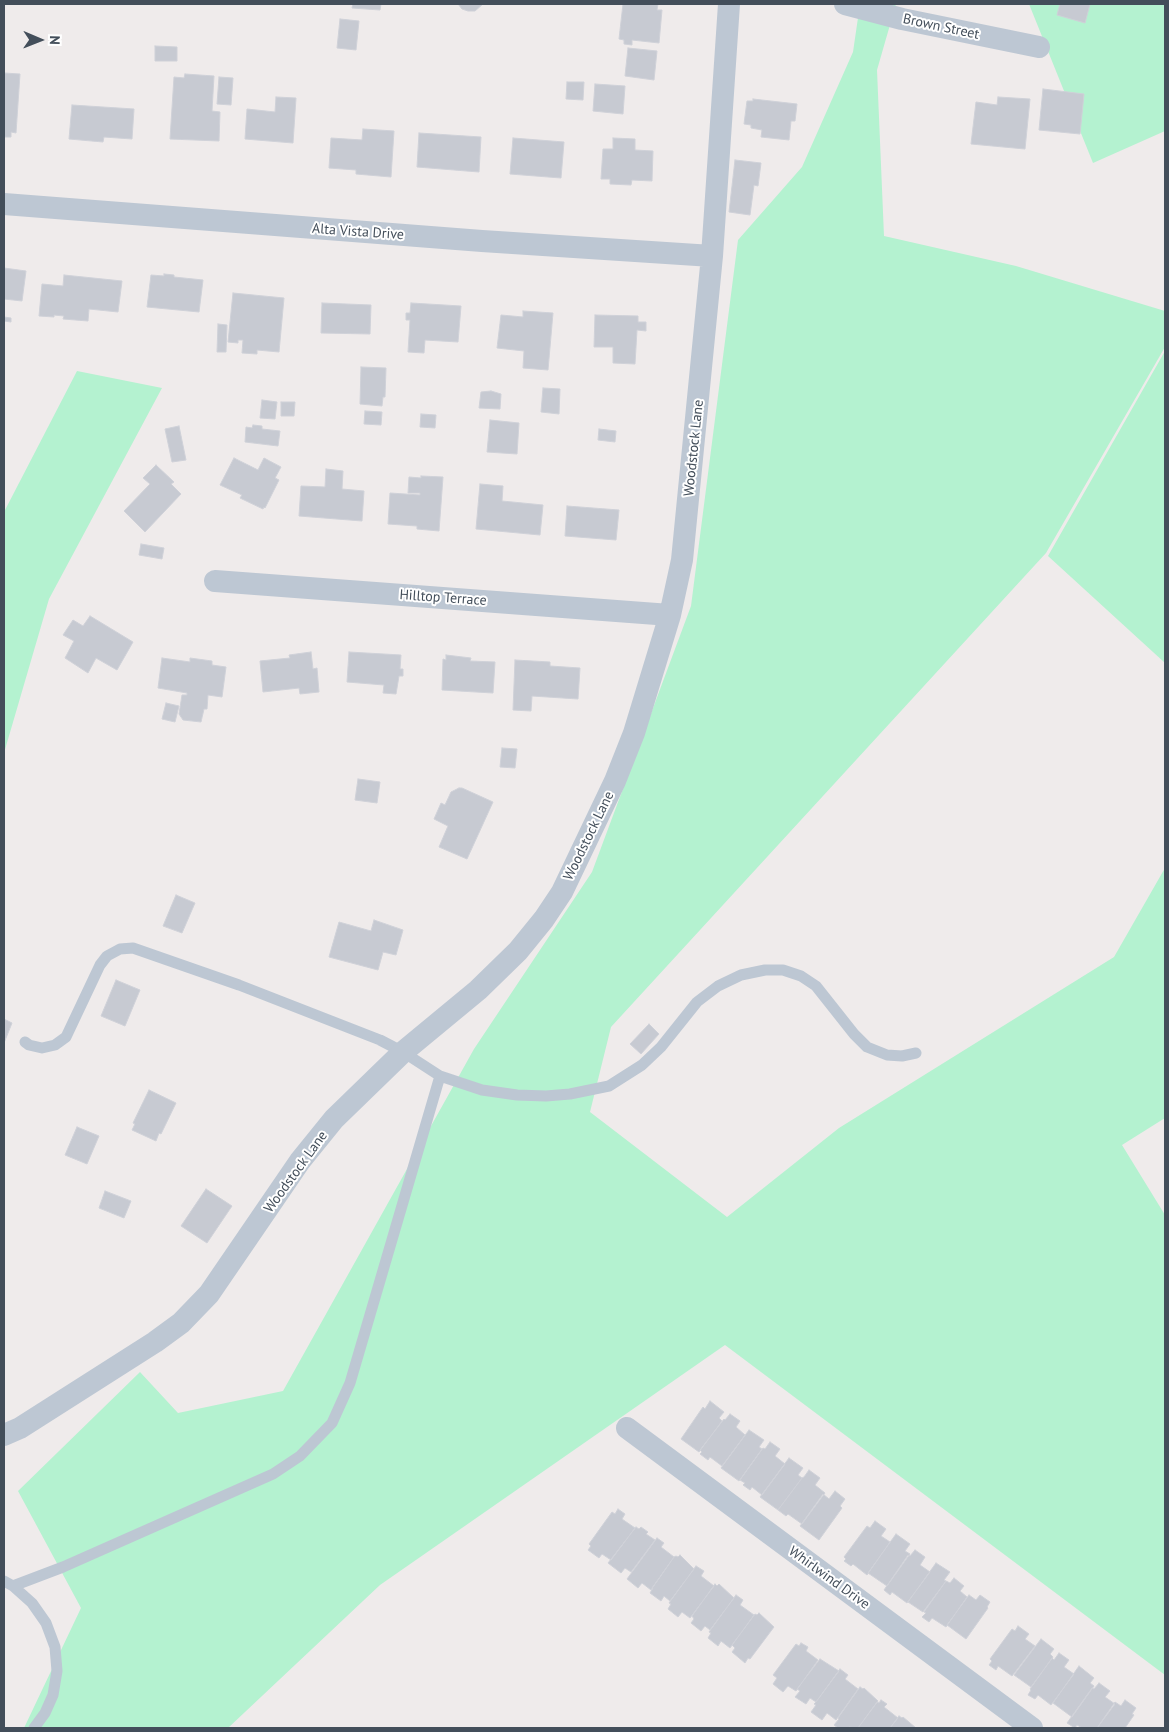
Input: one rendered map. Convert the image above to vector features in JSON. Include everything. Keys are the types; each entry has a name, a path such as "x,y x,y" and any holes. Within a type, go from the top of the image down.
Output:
{"street":[{"name":"Woodstock Lane","path":"4,1435 20,1428 155,1342 181,1323 209,1294 300,1161 334,1120 403,1052 478,990 518,951 544,919 562,892 615,781 634,733 670,615 682,560 712,256 729,4"},
{"name":"Brown Street","path":"844,4 902,19 1039,47"},
{"name":"Alta Vista Drive","path":"4,204 482,242 712,256"},
{"name":"Hilltop Terrace","path":"216,581 670,615"},
{"name":"Whirlwind Drive","path":"627,1428 1032,1728"}],"lane":[{"path":"24,1042 42,1048 55,1045 66,1037 100,965 107,956 120,949 133,948 248,988 380,1040 403,1052 440,1076 482,1090 517,1095 565,1095 609,1086 642,1065 661,1047 697,1002 718,986 741,976 765,970 783,970 801,976 816,986 854,1034 867,1047 887,1055 902,1056 916,1054"},
{"path":"8,1584 63,1567 273,1474 300,1456 332,1423 350,1383 440,1076"},
{"path":"8,1584 32,1602 46,1623 55,1646 58,1671 53,1695 45,1713 34,1728"}],"green space":[{"path":"860,4 896,4 877,70 884,236 1016,266 1165,311 1165,347 1046,553 611,1027 590,1112 727,1217 839,1128 1114,957 1165,868 1165,1118 1122,1145 1165,1215 1165,1675 725,1345 380,1585 228,1728 24,1728 81,1608 18,1491 140,1372 178,1413 283,1391 474,1049 592,872 691,606 738,240 802,167 853,52"},
{"path":"1029,4 1165,4 1165,131 1093,163"},
{"path":"1165,351 1165,663 1048,556"},
{"path":"77,371 162,388 49,599 4,753 4,512"}],"building":[{"path":"353,4 381,4 380,10 352,8"},
{"path":"458,4 483,4 475,11 468,11 462,9"},
{"path":"623,4 658,4 657,10 662,10 659,43 632,40 632,45 624,44 624,40 619,39"},
{"path":"1060,4 1090,4 1085,23 1057,15"},
{"path":"340,19 359,21 356,50 337,48"},
{"path":"155,46 177,47 177,61 155,61"},
{"path":"628,48 657,51 654,80 625,76"},
{"path":"4,73 20,74 16,133 11,132 11,137 4,137"},
{"path":"185,74 214,76 212,111 220,112 219,141 170,139 174,77 184,78"},
{"path":"219,77 233,78 231,105 217,104"},
{"path":"567,82 584,82 583,100 566,99"},
{"path":"595,84 625,86 623,114 593,111"},
{"path":"1043,89 1084,94 1080,134 1039,130"},
{"path":"276,97 296,98 293,143 245,139 247,109 275,112"},
{"path":"998,97 1030,99 1025,149 971,144 976,102 997,105"},
{"path":"753,99 797,104 795,121 791,121 789,140 761,137 762,130 751,128 751,125 744,124 747,101 753,101"},
{"path":"72,105 134,109 132,139 104,137 103,142 69,139"},
{"path":"363,129 394,131 391,177 356,174 356,170 329,168 331,138 362,140"},
{"path":"419,133 481,137 479,172 417,167"},
{"path":"513,138 564,142 561,178 510,174"},
{"path":"613,138 635,139 635,150 653,151 652,181 632,180 631,185 610,184 610,179 601,179 603,149 613,149"},
{"path":"735,160 761,163 758,186 754,185 750,215 729,212"},
{"path":"4,268 26,271 22,301 4,299"},
{"path":"164,274 203,280 199,312 147,307 151,275 164,276"},
{"path":"64,275 122,281 118,312 89,309 88,321 63,319 64,316 39,316 42,284 63,286"},
{"path":"233,293 284,298 279,352 257,350 257,354 242,353 243,340 238,340 238,343 228,342"},
{"path":"322,303 371,305 370,334 321,333"},
{"path":"411,303 461,306 458,342 425,340 424,353 408,352 410,320 406,320 406,313 410,313"},
{"path":"523,311 553,313 548,370 523,368 524,351 497,348 501,315 523,317"},
{"path":"595,315 638,316 638,322 646,322 646,331 637,330 635,364 613,363 613,347 594,347"},
{"path":"4,317 11,318 11,322 4,321"},
{"path":"218,324 227,325 226,352 217,352"},
{"path":"361,367 386,368 385,397 383,397 382,406 360,404"},
{"path":"543,388 560,389 559,414 541,412"},
{"path":"491,391 501,394 500,409 479,408 481,392"},
{"path":"262,400 277,402 275,419 260,418"},
{"path":"281,402 295,402 294,416 281,416"},
{"path":"365,411 382,412 381,425 364,424"},
{"path":"421,414 436,415 435,428 420,427"},
{"path":"490,420 519,423 517,454 487,452"},
{"path":"253,425 262,426 262,429 280,431 278,446 245,442 246,427 252,428"},
{"path":"179,426 186,460 172,462 165,429"},
{"path":"599,429 616,431 615,442 598,440"},
{"path":"234,458 258,470 264,458 281,467 275,478 279,480 265,508 263,509 240,498 242,495 220,485"},
{"path":"156,465 174,482 171,484 181,494 145,532 124,511 150,484 143,478"},
{"path":"326,469 343,471 342,489 364,491 362,521 299,516 301,486 325,487"},
{"path":"421,476 443,477 439,531 417,529 417,526 388,524 390,493 420,495 420,493 408,493 409,477 421,478"},
{"path":"480,484 503,486 502,501 543,505 540,535 476,529"},
{"path":"567,506 619,510 616,540 565,536"},
{"path":"141,544 164,548 162,559 139,555"},
{"path":"90,616 133,642 117,670 96,658 88,673 65,658 74,641 63,635 73,620 83,626"},
{"path":"311,652 313,669 317,668 319,692 300,694 299,688 263,692 260,661 290,658 289,655"},
{"path":"349,652 401,655 400,669 403,669 403,676 399,676 396,694 383,693 384,685 347,682"},
{"path":"446,655 471,658 470,661 495,662 493,693 442,690 443,659 446,660"},
{"path":"162,658 190,662 190,658 212,661 212,665 226,667 222,697 208,695 207,709 204,709 201,722 183,720 179,714 182,695 187,695 187,693 158,688"},
{"path":"515,660 550,662 550,666 580,668 578,699 532,696 531,711 513,710"},
{"path":"166,703 179,706 175,722 162,719"},
{"path":"502,748 517,749 515,768 500,767"},
{"path":"358,779 380,782 377,803 355,800"},
{"path":"459,788 493,802 467,859 439,847 448,826 434,819 441,803 445,805 451,792"},
{"path":"176,895 195,903 182,933 163,926"},
{"path":"374,920 403,930 396,955 383,952 378,970 329,957 339,922 371,931"},
{"path":"116,980 140,990 125,1026 101,1016"},
{"path":"4,1019 12,1023 4,1043"},
{"path":"649,1024 659,1034 641,1054 630,1044"},
{"path":"149,1090 176,1103 156,1141 132,1130 135,1124 133,1123"},
{"path":"77,1127 99,1136 87,1164 65,1155"},
{"path":"206,1189 232,1206 207,1243 181,1226"},
{"path":"105,1191 131,1201 124,1218 99,1208"},
{"path":"710,1401 724,1412 719,1418 722,1421 699,1452 681,1439 703,1407 705,1409"},
{"path":"730,1414 740,1421 736,1427 745,1435 722,1466 710,1457 708,1460 700,1454 702,1452 700,1450"},
{"path":"749,1430 764,1440 759,1447 762,1449 739,1481 721,1468"},
{"path":"770,1442 780,1449 775,1456 785,1464 762,1495 752,1487 750,1490 740,1480 763,1448 765,1449"},
{"path":"789,1458 803,1468 798,1475 802,1478 778,1510 760,1497"},
{"path":"809,1470 820,1478 815,1485 825,1493 802,1524 788,1514 786,1516 778,1510"},
{"path":"835,1491 845,1499 840,1506 842,1508 819,1540 800,1526 823,1494 829,1499"},
{"path":"618,1509 625,1514 622,1519 635,1528 611,1560 602,1554 599,1558 588,1550 591,1546 589,1544 612,1512 615,1514"},
{"path":"875,1521 886,1529 881,1536 890,1542 867,1575 853,1564 851,1566 844,1561 846,1559 844,1557 867,1526 870,1528"},
{"path":"636,1527 639,1529 641,1527 648,1532 646,1534 655,1540 631,1572 625,1568 621,1573 608,1563"},
{"path":"896,1534 910,1544 905,1551 910,1554 887,1586 868,1573"},
{"path":"657,1538 664,1543 661,1547 674,1557 651,1590 642,1583 638,1588 627,1579"},
{"path":"915,1550 925,1557 920,1565 930,1572 907,1603 892,1592 890,1595 884,1590 908,1555 910,1556"},
{"path":"680,1555 694,1569 670,1601 664,1596 661,1601 650,1593 652,1588 674,1557"},
{"path":"936,1563 950,1572 944,1580 946,1581 923,1612 908,1602"},
{"path":"696,1566 704,1571 701,1576 714,1586 690,1618 682,1612 678,1617 668,1609 671,1604 669,1603"},
{"path":"954,1578 964,1586 960,1591 967,1597 946,1627 932,1618 929,1622 922,1617 926,1613 924,1612 946,1581 950,1583"},
{"path":"715,1584 717,1586 719,1584 734,1598 710,1630 705,1626 701,1631 691,1623 694,1619 692,1616"},
{"path":"736,1595 743,1600 740,1605 754,1615 730,1648 721,1641 718,1646 708,1638 711,1633 709,1632"},
{"path":"969,1595 976,1600 980,1595 990,1602 988,1608 966,1639 947,1625"},
{"path":"759,1613 774,1627 745,1663 732,1652 735,1648 732,1645 755,1614"},
{"path":"1018,1626 1029,1634 1025,1639 1035,1646 1012,1676 998,1666 996,1670 989,1665 992,1661 990,1659 1012,1629 1015,1631"},
{"path":"1041,1639 1054,1649 1050,1654 1053,1657 1031,1687 1014,1675"},
{"path":"801,1643 808,1647 806,1651 818,1660 796,1691 788,1686 783,1692 773,1684 777,1678 773,1675 796,1644 799,1646"},
{"path":"1059,1653 1069,1660 1064,1667 1074,1674 1051,1705 1038,1695 1035,1699 1028,1695 1030,1689 1052,1658 1054,1660"},
{"path":"820,1659 839,1671 816,1702 810,1698 806,1704 795,1697 800,1691 797,1689"},
{"path":"1079,1666 1094,1678 1090,1683 1094,1686 1072,1717 1053,1703"},
{"path":"840,1669 848,1675 845,1679 858,1689 836,1720 827,1713 822,1720 811,1712 816,1705 814,1704"},
{"path":"1099,1683 1110,1691 1105,1697 1115,1704 1097,1728 1082,1728 1077,1725 1075,1728 1067,1723 1092,1688 1094,1689"},
{"path":"860,1687 864,1688 878,1701 858,1728 838,1728 834,1725"},
{"path":"881,1700 887,1704 884,1707 898,1718 890,1728 858,1728 877,1702 879,1703"},
{"path":"1125,1700 1136,1708 1132,1714 1134,1715 1125,1728 1097,1728 1115,1702 1121,1706"},
{"path":"899,1716 903,1717 916,1728 890,1728"}]}
